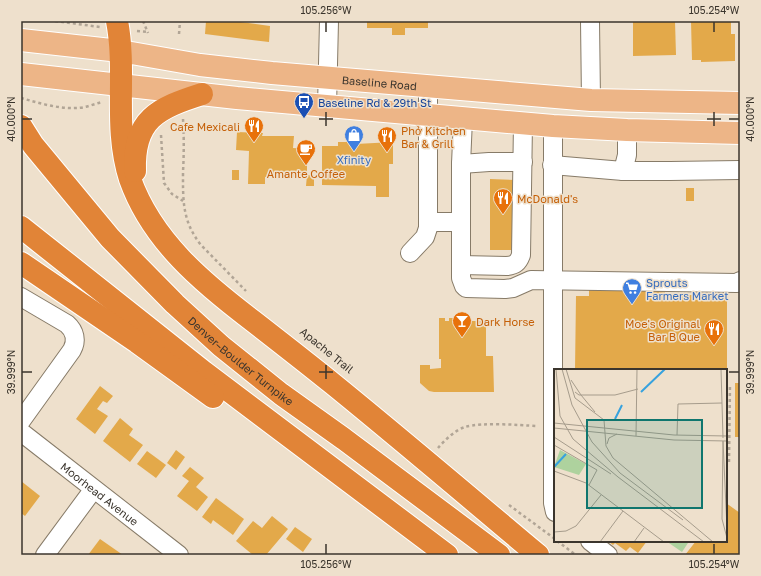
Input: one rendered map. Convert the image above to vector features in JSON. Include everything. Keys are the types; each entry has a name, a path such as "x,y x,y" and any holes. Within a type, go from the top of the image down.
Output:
{"highway":[{"path":"117,21 120,51 121,133 130,179 158,231 174,252 210,287 332,383 538,555"},
{"path":"140,200 135,170 136,148 139,137 149,120 158,112 174,103 202,94"},
{"name":"Denver–Boulder Turnpike","path":"21,126 33,145 110,238 175,304 220,346 281,394 344,439 499,555"},
{"path":"21,227 204,372 447,555"},
{"path":"21,263 137,342 278,445 442,555"}],"main road":[{"name":"Baseline Road","path":"21,40 120,51 225,68 328,78 591,100 740,103"},
{"path":"21,74 120,93 202,94 327,107 553,126 627,130 740,133"}],"street":[{"path":"327,107 329,21"},
{"path":"590,21 591,100"},
{"path":"410,253 427,233 428,86"},
{"path":"464,119 461,164 461,272 464,286 470,289 505,289 513,288 530,280 729,283 740,281"},
{"path":"461,272 514,265 519,261 521,255 523,123"},
{"path":"553,126 552,281 554,508"},
{"path":"623,171 627,155 627,130"},
{"path":"461,164 523,162"},
{"path":"523,162 531,177 530,280"},
{"path":"552,165 623,171 740,170"},
{"path":"428,222 461,222"},
{"path":"21,297 67,324 73,331 75,345 21,421"},
{"name":"Moorhead Avenue","path":"21,432 93,490 180,555"},
{"path":"45,555 93,490"},
{"path":"591,542 608,555"}],"path":[{"path":"143,21 148,32"},
{"path":"179,34 180,21"},
{"path":"21,98 47,105 79,108 103,102 120,93"},
{"path":"183,117 183,201 186,216 195,237 250,295"},
{"path":"149,120 162,139 164,183 172,194 183,201"},
{"path":"729,462 730,384"},
{"path":"442,454 436,450 464,427 478,425 553,426"},
{"path":"505,501 554,538"},
{"path":"559,542 576,555"}],"green space":[{"path":"667,542 687,542 688,543 682,552"}],"building":[{"path":"206,21 233,21 270,26 269,42 205,34"},
{"path":"367,21 428,21 428,28 405,28 405,35 392,35 392,28 367,28"},
{"path":"633,21 675,21 676,55 633,56"},
{"path":"691,21 731,21 731,34 735,34 735,61 701,62 701,60 692,60"},
{"path":"237,132 263,133 262,136 294,136 293,148 307,149 307,175 296,175 296,177 265,177 265,184 248,184 249,151 236,150"},
{"path":"338,142 356,142 356,144 393,142 393,164 389,164 389,197 376,197 376,186 322,185 322,146 338,146"},
{"path":"232,170 239,170 239,180 232,180"},
{"path":"307,175 314,175 314,186 306,186"},
{"name":"McDonald's","path":"490,179 517,180 516,250 490,250"},
{"path":"686,188 694,188 694,201 686,201"},
{"path":"589,290 665,291 665,295 727,295 727,369 575,369 576,296 589,296"},
{"name":"Dark Horse","path":"461,317 465,317 465,321 486,321 486,356 493,356 494,392 434,392 429,391 420,383 420,365 430,365 430,369 441,368 441,359 439,359 439,318 445,318 445,321 449,321 449,318 454,318 454,321 461,321"},
{"path":"735,383 740,383 740,437 735,437"},
{"path":"100,386 113,396 107,403 103,401 97,409 108,416 95,434 76,419"},
{"path":"120,418 133,429 129,435 143,445 130,462 103,441"},
{"path":"176,450 185,457 176,470 167,463"},
{"path":"147,451 166,465 156,478 137,464"},
{"path":"190,467 204,478 196,487 208,497 197,511 177,496 189,481 182,476"},
{"path":"21,481 40,496 25,516 21,513"},
{"path":"216,498 244,519 233,535 213,520 211,524 202,517"},
{"path":"727,504 740,513 740,555 685,555 695,542 727,542"},
{"path":"272,516 288,529 266,555 253,555 236,541 253,521 262,528"},
{"path":"295,527 312,539 303,552 286,539"},
{"path":"100,539 123,555 88,555"},
{"path":"609,542 646,542 638,553 630,547 626,551 615,543 613,545"}],"place":[{"name":"Baseline Rd & 29th St","path":"304,119"},
{"name":"Cafe Mexicali","path":"254,143"},
{"name":"Xfinity","path":"354,152"},
{"name":"Phở Kitchen Bar & Grill","path":"387,153"},
{"name":"Amante Coffee","path":"306,166"},
{"name":"McDonald's","path":"503,215"},
{"name":"Sprouts Farmers Market","path":"632,305"},
{"name":"Dark Horse","path":"462,338"},
{"name":"Moe's Original Bar B Que","path":"714,346"}]}
